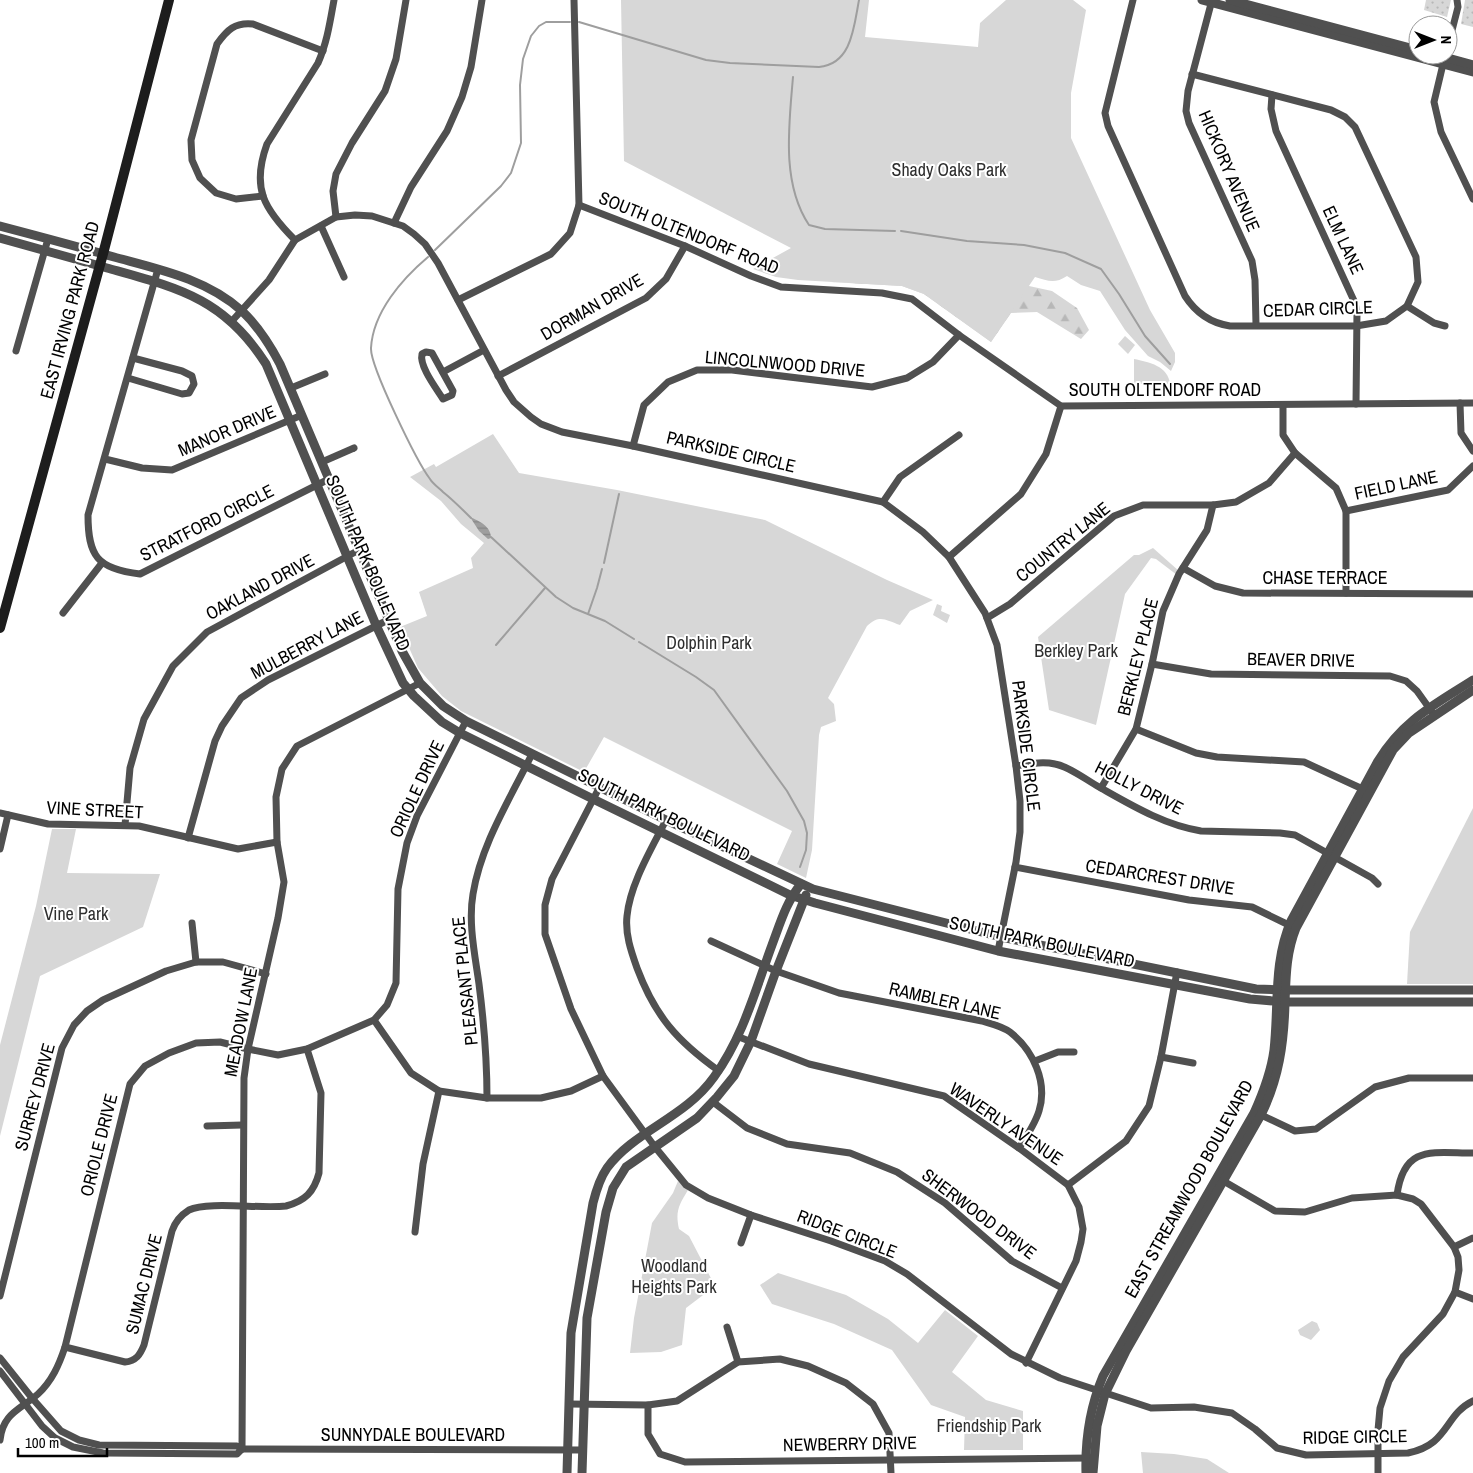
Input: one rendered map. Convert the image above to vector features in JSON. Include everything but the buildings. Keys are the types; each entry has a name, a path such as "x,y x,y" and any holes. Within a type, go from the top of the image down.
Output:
{"main road":[{"name":"EAST IRVING PARK ROAD","path":"0,628 99,266 169,0"}],"street":[{"path":"295,240 270,212 262,196 260,177 262,159 267,144 318,63 328,38 334,0"},
{"path":"336,217 333,191 336,174 352,143 385,91 396,59 406,0"},
{"path":"394,222 411,187 447,131 462,97 471,67 482,0"},
{"path":"458,300 552,254 570,233 579,205 574,0"},
{"name":"CEDAR CIRCLE","path":"1133,0 1105,113 1108,126 1185,296 1193,308 1202,316 1218,324 1230,326 1356,326 1386,322 1407,306 1418,282 1416,257 1355,127 1345,117 1332,110 1192,74"},
{"path":"1230,0 1408,47"},
{"path":"1456,15 1457,0"},
{"path":"1209,1 1408,49"},
{"name":"HICKORY AVENUE","path":"1209,1 1186,104 1187,117 1252,260 1255,280 1256,325"},
{"path":"262,196 236,199 216,192 200,178 192,160 191,140 217,44 225,32 235,25 244,23 253,24 323,51"},
{"path":"1458,61 1473,64"},
{"path":"1442,65 1434,102 1441,132 1473,199"},
{"path":"1458,65 1473,72"},
{"name":"ELM LANE","path":"1272,95 1271,109 1276,131 1355,303 1357,312 1356,404"},
{"name":"SOUTH OLTENDORF ROAD","path":"579,205 685,246 751,276 781,286 882,293 912,298 959,335 1060,406 1473,403"},
{"name":"PARKSIDE CIRCLE","path":"232,322 268,280 295,240 336,217 372,216 394,222 410,230 425,244 438,263 498,376 514,402 541,424 575,436 633,446 883,502 923,532 950,557 987,618 997,645 1020,801 1020,832 1015,867 998,951"},
{"name":"SOUTH PARK BOULEVARD","path":"0,226 176,274 202,285 242,311 268,343 280,364 402,651 420,683 443,706 466,722 599,788 806,886 1001,937 1256,989 1473,990"},
{"path":"321,226 344,277"},
{"name":"SOUTH PARK BOULEVARD","path":"0,238 182,290 214,307 248,338 266,364 376,626 400,677 408,689 435,716 460,733 660,832 804,900 998,951 1250,999 1281,1002 1473,1002"},
{"path":"16,351 48,239"},
{"name":"DORMAN DRIVE","path":"498,376 646,298 666,279 685,246"},
{"path":"63,613 102,562 92,552 88,535 88,515 158,269"},
{"path":"1407,306 1434,323 1445,326"},
{"name":"LINCOLNWOOD DRIVE","path":"633,446 644,405 668,382 697,370 732,370 872,387 907,378 932,362 959,335"},
{"path":"443,372 484,350"},
{"path":"432,353 443,372 454,394 444,399 423,366 422,354 432,353"},
{"path":"128,378 182,394 189,393 194,384 192,376 182,371 133,358"},
{"path":"291,388 326,374"},
{"path":"1460,403 1461,433 1473,451"},
{"path":"1283,405 1283,435 1295,453 1336,488 1346,511 1346,592"},
{"path":"950,557 1021,494 1046,454 1060,406"},
{"name":"MANOR DRIVE","path":"104,458 142,468 172,470 302,415"},
{"path":"883,502 900,477 959,435"},
{"name":"SOUTH PARK BOULEVARD","path":"322,462 354,448"},
{"name":"COUNTRY LANE","path":"987,618 1010,604 1114,516 1143,505 1236,502 1269,482 1295,453"},
{"name":"FIELD LANE","path":"1346,511 1448,490 1473,466"},
{"name":"STRATFORD CIRCLE","path":"102,562 120,571 140,574 329,479"},
{"name":"BERKLEY PLACE","path":"1101,788 1136,729 1163,612 1171,589 1207,530 1212,504"},
{"name":"OAKLAND DRIVE","path":"124,825 130,768 144,719 173,666 207,632 359,550"},
{"name":"CHASE TERRACE","path":"1184,568 1215,586 1235,592 1473,594"},
{"name":"MULBERRY LANE","path":"188,838 215,741 222,726 241,698 268,680 388,620"},
{"name":"BEAVER DRIVE","path":"1152,664 1211,674 1390,676 1406,681 1417,691 1431,711"},
{"name":"EAST STREAMWOOD BOULEVARD","path":"1086,1473 1089,1458 1090,1418 1101,1392 1108,1367 1258,1113 1272,1062 1281,1002 1281,949 1366,791 1388,757 1396,746 1431,711 1473,680"},
{"name":"MEADOW LANE","path":"242,1449 242,1125 244,1078 248,1049 266,974 284,882 277,842 276,797 282,769 297,746 420,683"},
{"name":"EAST STREAMWOOD BOULEVARD","path":"1431,711 1473,690"},
{"name":"ORIOLE DRIVE","path":"0,1440 2,1430 8,1418 51,1380 59,1365 130,1084 145,1066 169,1053 196,1043 220,1042 278,1055 307,1049 374,1020 387,1006 396,983 398,889 407,843 417,816 466,722"},
{"path":"1136,729 1196,753 1217,757 1304,762 1366,791"},
{"name":"PLEASANT PLACE","path":"486,1098 486,1039 474,940 473,894 479,867 532,754"},
{"name":"HOLLY DRIVE","path":"1016,766 1037,763 1055,764 1075,772 1101,788 1170,824 1201,831 1295,835 1372,878 1378,884"},
{"name":"RIDGE CIRCLE","path":"599,788 552,879 544,905 545,934 571,1009 603,1076 655,1147 686,1185 708,1198 751,1215 885,1261 907,1274 996,1343 1026,1363 1060,1378 1151,1408 1194,1407 1232,1413 1255,1429 1276,1448 1306,1455 1408,1453 1419,1451 1438,1440 1457,1414 1468,1403 1473,1401"},
{"name":"VINE STREET","path":"0,813 48,824 124,825 153,828 238,849 277,842"},
{"path":"0,849 8,815"},
{"path":"666,820 629,902 626,929 646,991 655,1007 670,1029 719,1071"},
{"name":"CEDARCREST DRIVE","path":"1015,867 1189,900 1252,907 1293,927"},
{"path":"567,1473 573,1318 595,1195 602,1178 623,1151 690,1104 719,1071 739,1037 792,895 806,886"},
{"path":"582,1473 587,1318 606,1212 615,1185 623,1171 685,1127 713,1102 737,1072 751,1042 804,900 806,886"},
{"path":"192,923 196,962"},
{"name":"RAMBLER LANE","path":"711,942 776,971 839,993 996,1025 1010,1032 1034,1061 1039,1072 1041,1085 1040,1108 1036,1121 1019,1148"},
{"name":"SURREY DRIVE","path":"0,1296 60,1054 68,1033 81,1017 103,1000 166,970 196,962 223,962 266,974"},
{"path":"1068,1185 1126,1141 1149,1106 1161,1057 1177,972"},
{"path":"1454,990 1454,1002"},
{"path":"374,1020 411,1073 439,1091 486,1098 542,1098 571,1091 603,1076"},
{"name":"WAVERLY AVENUE","path":"739,1037 809,1064 944,1096 1068,1185 1079,1207 1083,1229 1079,1252 1026,1363"},
{"name":"SUMAC DRIVE","path":"65,1347 121,1362 128,1362 137,1358 144,1345 172,1231 176,1222 188,1211 199,1207 277,1207 297,1203 307,1196 316,1184 321,1162 321,1093 307,1049"},
{"path":"1034,1061 1058,1052 1074,1052"},
{"path":"1161,1057 1193,1063"},
{"path":"1258,1113 1295,1131 1316,1130 1375,1087 1409,1078 1473,1078"},
{"path":"415,1232 423,1164 439,1091"},
{"name":"SHERWOOD DRIVE","path":"713,1102 746,1128 787,1144 850,1152 897,1172 945,1203 1012,1261 1062,1288"},
{"path":"207,1126 242,1125"},
{"path":"1397,1194 1402,1173 1416,1157 1426,1153 1473,1153"},
{"path":"1220,1178 1275,1210 1305,1212 1352,1198 1397,1194 1413,1199 1421,1204 1454,1247 1458,1257 1459,1270 1455,1292 1443,1314 1403,1357 1389,1380 1380,1408 1378,1473"},
{"path":"741,1243 751,1215"},
{"path":"1454,1247 1473,1238"},
{"path":"1455,1292 1473,1299"},
{"path":"727,1327 738,1362"},
{"name":"SUNNYDALE BOULEVARD","path":"0,1358 61,1431 71,1437 90,1443 114,1446 237,1446 242,1449 583,1450"},
{"path":"569,1404 648,1405 677,1401 738,1362 780,1358 808,1366 846,1383 873,1404 889,1432 891,1473"},
{"name":"SUNNYDALE BOULEVARD","path":"0,1371 42,1426 55,1438 88,1451 103,1454 236,1454 242,1449"},
{"name":"NEWBERRY DRIVE","path":"648,1405 648,1434 660,1454 685,1462 1089,1458"},
{"name":"EAST STREAMWOOD BOULEVARD","path":"1089,1458 1093,1473"}],"green space":[{"name":"Shady Oaks Park","path":"621,0 869,0 865,37 978,47 980,23 1006,0 1073,0 1086,10 1071,93 1071,138 1150,310 1175,353 1175,362 1171,371 1160,362 1148,356 1125,330 1100,291 1081,285 1067,276 1055,281 1035,277 991,342 924,294 902,286 798,280 776,277 753,269 791,248 624,161"},
{"path":"1426,0 1451,0 1447,15 1424,10"},
{"path":"1465,0 1473,0 1473,27 1461,24"},
{"path":"831,282 1029,286 1052,291 1077,308 1089,330 1081,339 1037,312 1011,313 991,342 924,294 902,286"},
{"path":"1125,336 1135,345 1128,354 1118,344"},
{"path":"1134,359 1151,363 1162,369 1166,373 1170,384 1134,384"},
{"name":"Dolphin Park","path":"493,434 519,473 617,490 765,520 887,580 933,600 910,611 900,625 879,619 867,626 828,698 834,704 836,721 821,727 819,735 812,850 806,878 777,864 792,831 604,737 584,772 461,711 442,696 418,668 400,627 427,616 419,592 473,568 471,558 484,543 461,524 441,501 410,477 434,464 436,467"},
{"name":"Berkley Park","path":"1153,548 1179,571 1177,575 1156,559 1151,558 1125,594 1096,725 1049,710 1038,637 1134,555 1139,555"},
{"path":"937,604 942,606 941,611 950,615 947,623 933,615"},
{"path":"1473,808 1473,984 1407,984 1410,932"},
{"name":"Vine Park","path":"52,829 76,829 67,873 160,874 143,927 40,976 0,1136 0,1045 36,906"},
{"name":"Woodland Heights Park","path":"678,1181 688,1190 679,1208 677,1217 679,1229 689,1236 715,1286 686,1308 682,1345 661,1352 630,1353 634,1318 652,1223 673,1193"},
{"name":"Friendship Park","path":"778,1273 846,1295 888,1319 918,1343 945,1310 978,1336 952,1372 986,1400 1023,1411 1023,1450 964,1450 965,1417 931,1405 892,1350 834,1324 772,1304 760,1285"},
{"path":"1312,1321 1317,1323 1320,1330 1311,1340 1300,1335 1298,1330"},
{"path":"1141,1452 1207,1459 1229,1473 1143,1473"}],"shaded area":[{"path":"470,517 487,527 491,538 488,539 479,531"}],"waterway":[{"path":"579,22 706,60 730,63 819,67 830,64 845,51 853,32 859,0"},
{"path":"435,250 501,186 511,173 521,143 520,85 523,59 531,36 539,26 546,22 570,22"},
{"path":"793,77 789,134 791,172 794,191 800,209 809,225 825,229 895,231"},
{"path":"901,231 967,241 1024,245 1065,253 1101,269 1145,336 1170,364"},
{"path":"428,257 408,275 383,309 377,322 371,348 378,374 386,393 405,435 424,469 433,483 471,518"},
{"path":"604,563 619,494"},
{"path":"491,537 556,597 573,608 605,621 634,639"},
{"path":"588,614 602,569"},
{"path":"496,645 545,588"},
{"path":"639,642 714,690 787,791 804,821 807,833 806,850 800,867"}]}
